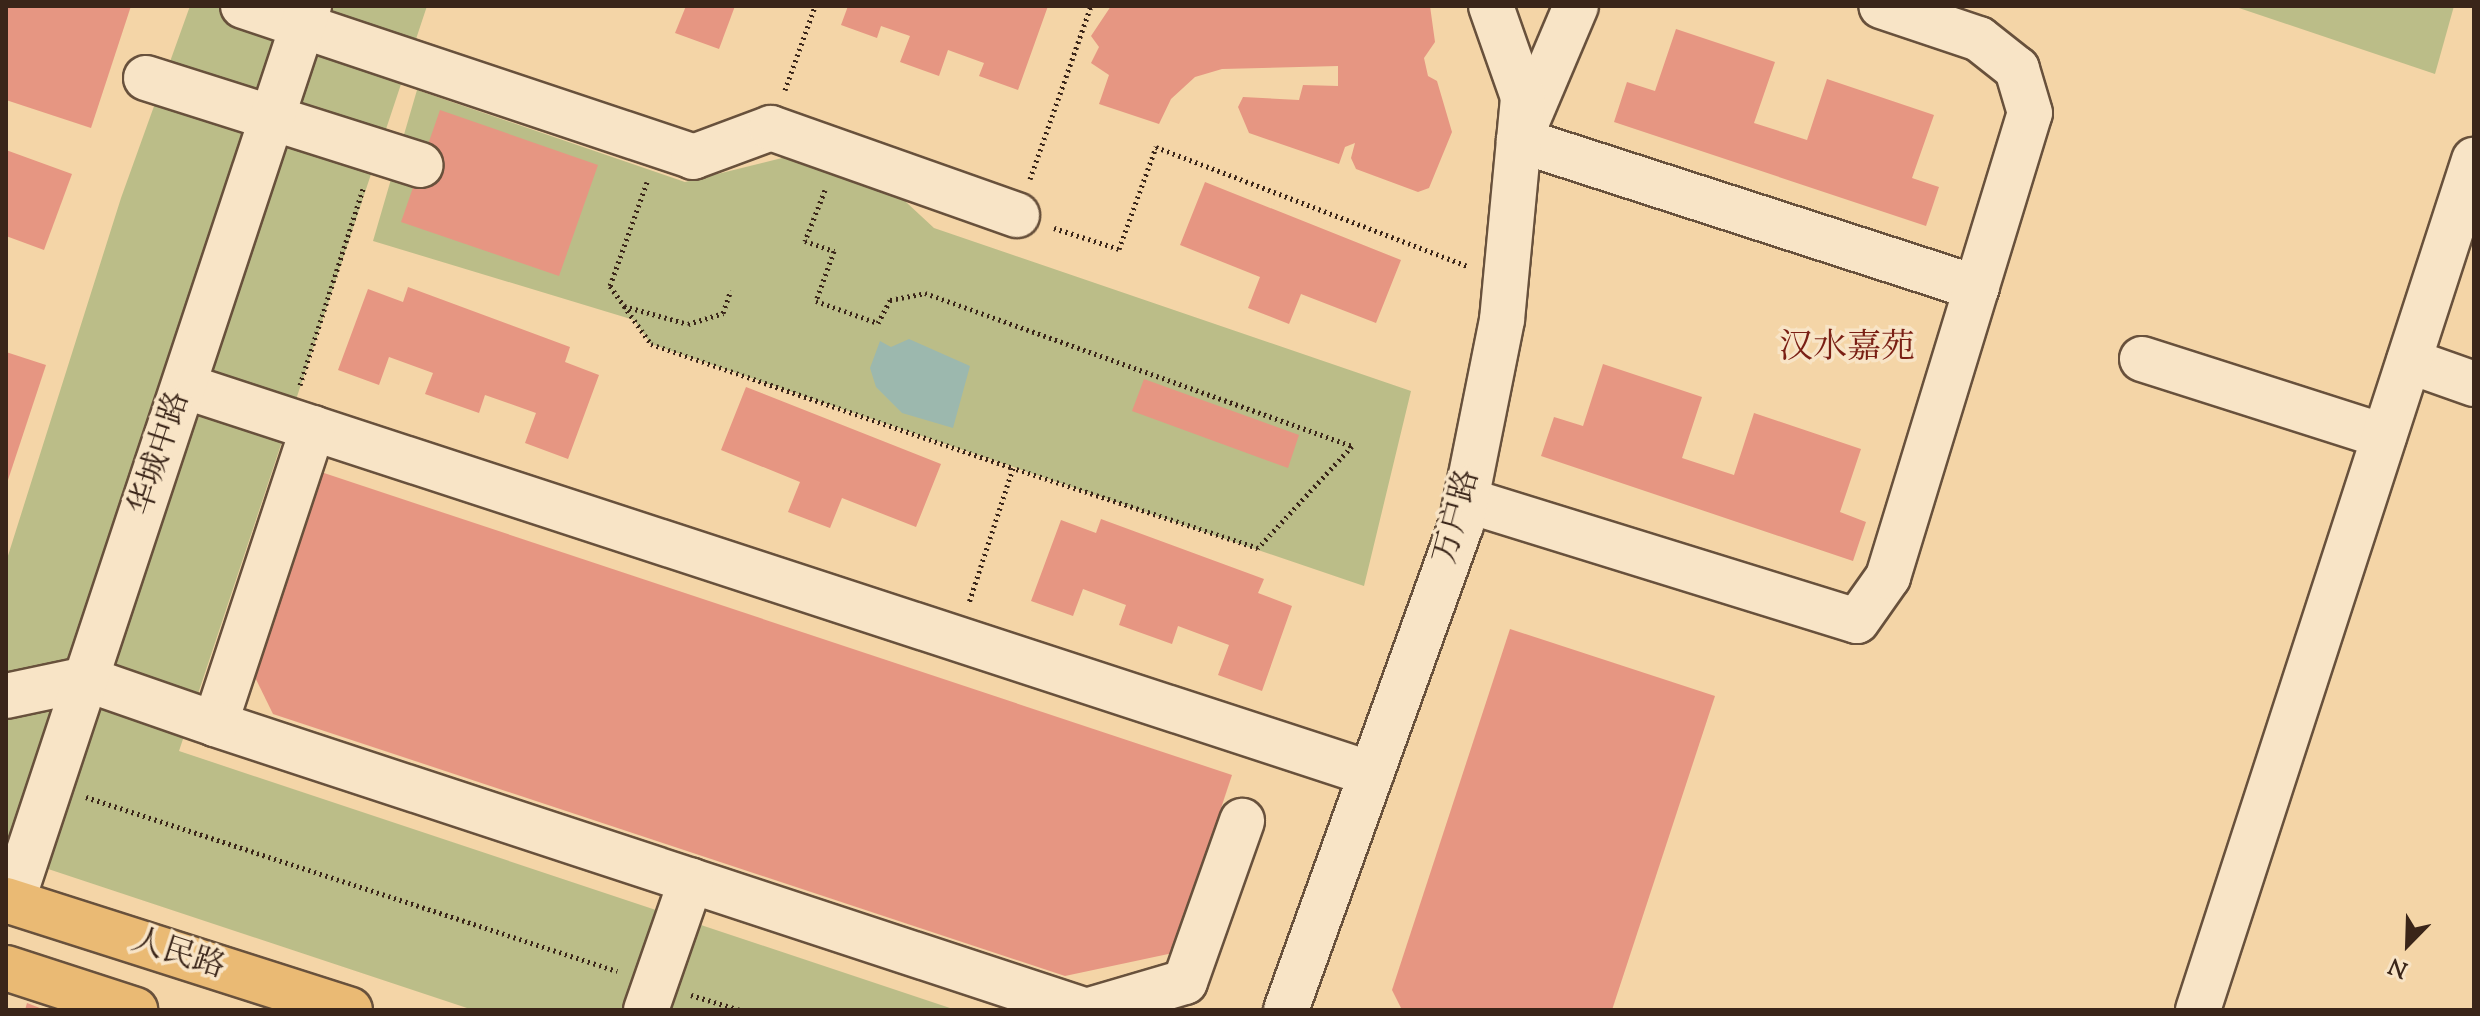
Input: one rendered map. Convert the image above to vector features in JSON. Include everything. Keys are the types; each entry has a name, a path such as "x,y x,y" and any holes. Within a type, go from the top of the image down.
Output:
{"main road":[{"name":"人民路","path":"9,901 350,1010"},
{"name":"人民路","path":"6,968 135,1010"}],"street":[{"path":"243,6 306,16 693,157 771,128 1017,215"},
{"name":"万户路","path":"1286,1010 1466,500 1506,281 1523,97 1491,6"},
{"path":"1576,6 1519,140 1977,288"},
{"path":"1466,500 1857,621 1888,577 2030,113 2017,69 1979,39 1881,6"},
{"name":"华城中路","path":"9,901 51,786 306,16"},
{"path":"146,78 421,165"},
{"path":"2198,1010 2474,160"},
{"path":"2142,359 2384,436"},
{"path":"2409,361 2474,384"},
{"path":"184,386 1371,774"},
{"path":"215,724 301,424"},
{"path":"6,696 86,679 1086,1010 1185,982 1242,821"},
{"path":"651,997 691,881"}],"path":[{"path":"771,128 815,6"},
{"path":"1091,6 1017,215 1119,249 1156,147 1506,281"},
{"path":"659,146 610,286 651,344 1258,548 1352,446 925,293 890,300 878,323 816,301 834,251 805,241 839,153"},
{"path":"301,424 375,150"},
{"path":"624,306 688,324 723,313 731,290"},
{"path":"958,639 1013,468"},
{"path":"51,786 651,997 740,1010"}],"green space":[{"path":"190,6 427,6 179,751 956,1010 473,1010 6,855 6,562 121,198"},
{"path":"2233,6 2454,6 2435,74"},
{"path":"417,90 685,182 806,152 879,177 934,228 1411,391 1364,586 651,344 634,320 373,241"}],"water":[{"path":"909,339 970,366 953,428 902,413 876,387 870,368 880,341 891,347"}],"building":[{"path":"6,6 131,6 91,128 6,100"},
{"path":"686,6 735,6 719,49 675,33"},
{"path":"848,6 1048,6 1018,90 979,76 984,63 948,50 939,76 900,62 910,36 881,26 877,38 841,25"},
{"path":"1111,6 1430,6 1435,42 1424,58 1428,76 1437,81 1452,132 1429,188 1418,192 1356,169 1351,158 1355,143 1345,147 1339,164 1249,133 1238,107 1243,97 1299,100 1303,85 1338,86 1338,66 1222,69 1195,77 1171,99 1159,124 1099,104 1109,75 1091,63 1099,47 1091,36"},
{"path":"1676,29 1775,62 1754,123 1807,140 1827,79 1934,115 1912,178 1939,187 1926,226 1614,122 1627,82 1655,91"},
{"path":"440,110 598,165 559,276 401,222"},
{"path":"6,150 72,174 44,250 6,236"},
{"path":"1205,182 1401,260 1376,323 1301,294 1289,324 1248,308 1260,277 1180,245"},
{"path":"408,287 570,347 565,362 599,375 568,459 525,443 536,413 485,395 479,413 425,394 433,373 389,357 379,385 338,370 368,289 403,302"},
{"path":"6,352 46,365 7,483 6,482"},
{"path":"1603,364 1702,397 1682,458 1734,475 1754,413 1861,449 1840,512 1866,522 1853,561 1541,456 1554,417 1583,426"},
{"path":"1144,379 1299,435 1288,468 1132,411"},
{"path":"746,387 941,464 916,527 842,498 830,528 788,512 800,482 721,450"},
{"path":"315,470 1232,775 1173,953 1065,976 273,714 250,667"},
{"path":"1101,519 1264,579 1258,593 1292,606 1262,691 1218,675 1229,645 1178,626 1172,644 1119,625 1126,605 1083,589 1073,616 1031,601 1061,520 1096,533"},
{"path":"1510,629 1715,696 1612,1010 1402,1010 1392,990"},
{"path":"27,1003 45,1010 25,1010"}],"district":[{"name":"汉水嘉苑","path":"1847,349"}]}
